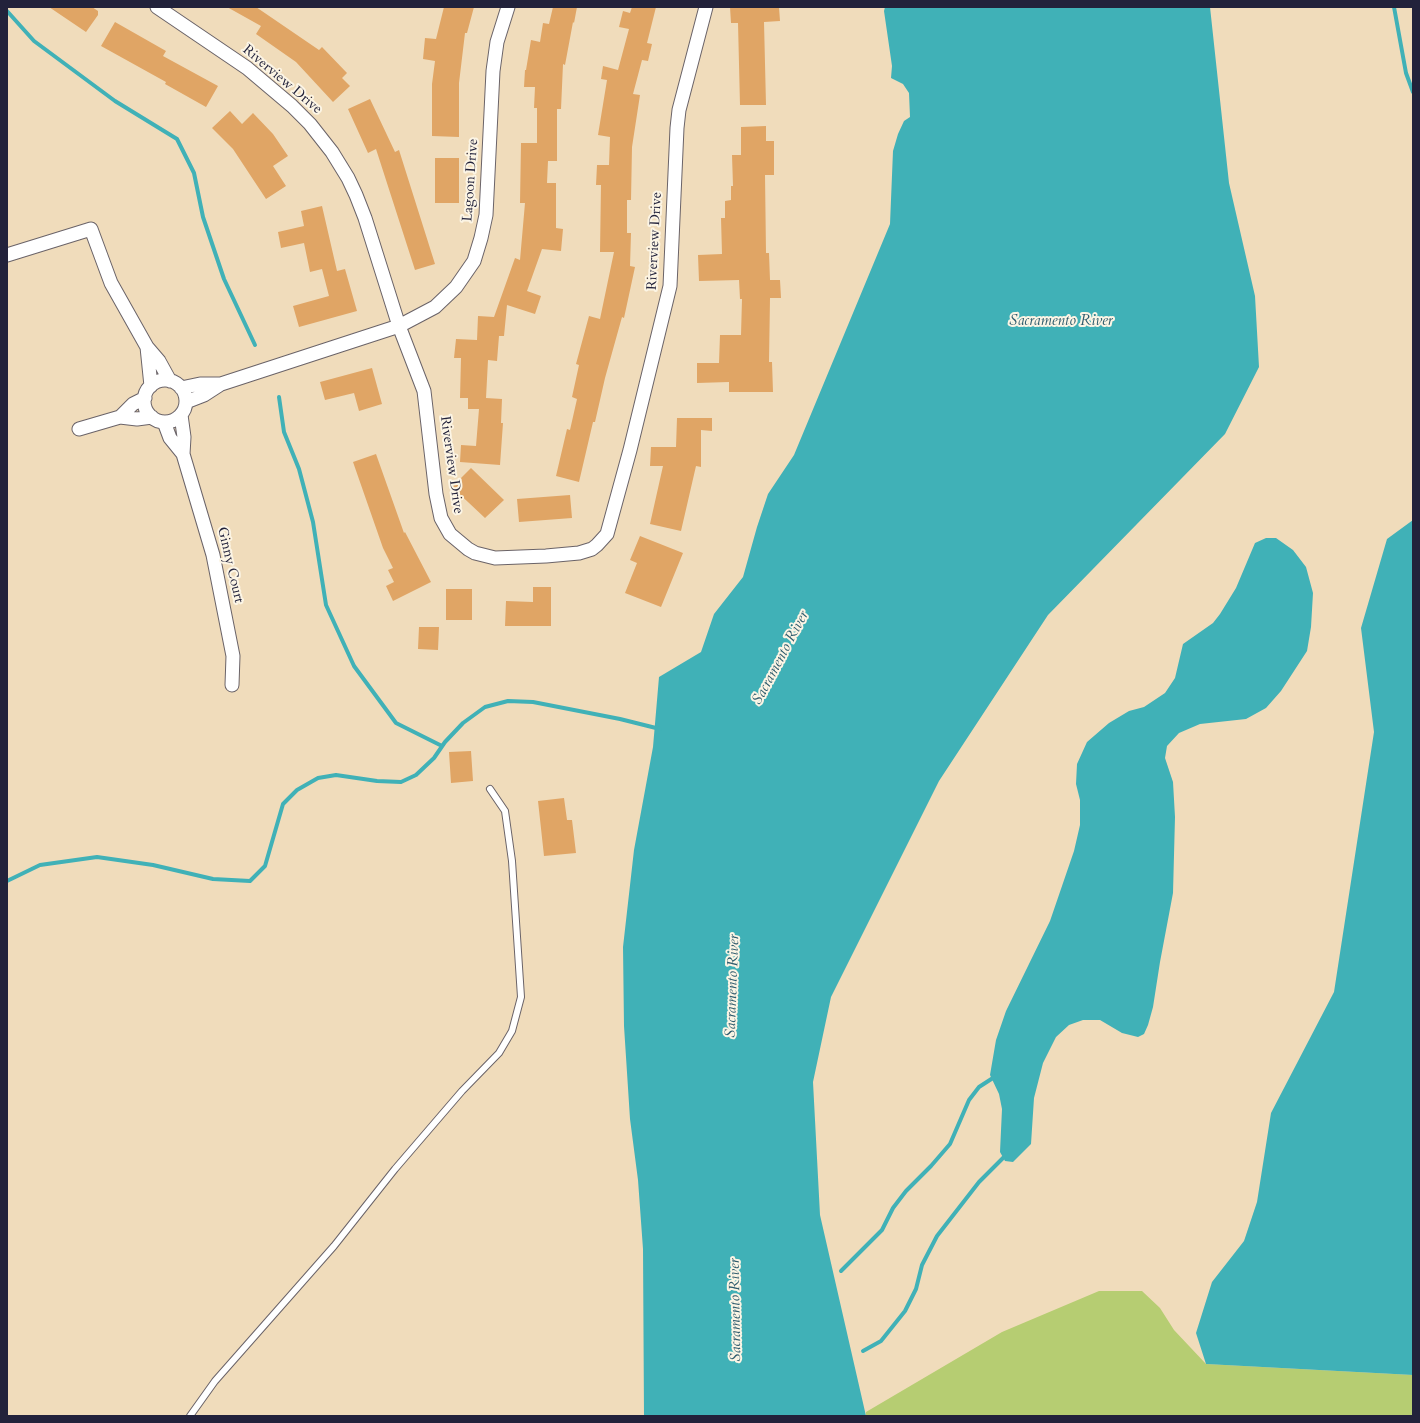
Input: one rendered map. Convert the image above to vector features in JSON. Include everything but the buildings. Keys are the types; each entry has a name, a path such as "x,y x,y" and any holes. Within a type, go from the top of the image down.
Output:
{"street":[{"name":"Riverview Drive","path":"157,7 247,68 292,106 321,136 348,178 365,218 399,326 424,391 436,494 441,518 450,534 459,542 476,553 495,558 546,556 580,552 597,545 607,534 630,450 668,293 679,110 706,7"},
{"name":"Lagoon Drive","path":"222,384 399,326 435,307 456,287 474,261 486,215 493,71 497,42 508,7"},
{"path":"7,255 91,229 111,283 147,347 184,394 186,402 185,408 181,415 171,421 120,417 79,429"},
{"path":"147,347 148,392 145,406 147,412 158,420 183,454"},
{"path":"120,417 156,383 163,381 176,384 222,384"},
{"path":"186,402 204,395 222,384"},
{"path":"181,415 184,437 183,454"},
{"name":"Ginny Court","path":"183,454 213,555 233,656 232,685"}],"lane":[{"path":"190,1416 215,1381 334,1246 395,1170 462,1091 499,1053 512,1031 521,997 512,862 505,811 490,789"}],"green space":[{"path":"1099,1291 1142,1291 1160,1308 1174,1330 1206,1364 1413,1375 1413,1416 866,1416 866,1412 1002,1332"}],"water":[{"name":"Sacramento River","path":"885,7 1210,7 1229,183 1255,296 1259,367 1225,434 1048,615 939,781 831,997 813,1082 820,1215 866,1416 644,1416 643,1249 638,1180 630,1119 624,1026 623,947 634,850 653,747 659,677 701,652 714,614 743,577 768,494 794,455 890,224 893,151 904,121 910,117 909,93 903,84 891,78 892,66 884,11"},
{"path":"1413,520 1413,1375 1206,1364 1196,1333 1212,1282 1244,1241 1257,1202 1271,1113 1334,992 1374,732 1361,628 1387,539"},
{"path":"1266,538 1276,538 1293,550 1306,567 1313,593 1311,627 1307,651 1281,691 1266,708 1246,719 1200,724 1179,733 1167,746 1165,758 1173,782 1175,817 1173,893 1153,1007 1148,1025 1144,1034 1138,1037 1122,1033 1100,1020 1083,1020 1069,1025 1056,1037 1043,1063 1034,1098 1031,1144 1013,1162 1005,1161 1000,1152 1002,1109 999,1094 990,1075 996,1040 1006,1011 1050,921 1074,851 1080,825 1080,800 1076,784 1077,764 1087,742 1109,723 1129,711 1144,707 1165,693 1175,678 1183,644 1213,623 1236,588 1255,543"}],"waterway":[{"path":"1394,7 1406,73 1413,92"},
{"path":"7,11 34,41 115,101 177,139 194,173 203,217 224,279 255,345"},
{"path":"279,397 284,432 299,469 313,522 326,605 354,666 396,723 442,746"},
{"path":"7,881 40,865 97,857 153,865 213,879 250,881 265,866 283,804 297,790 318,778 336,775 377,781 401,782 416,775 434,758 445,742 463,723 485,707 508,701 533,702 620,719 660,729"},
{"path":"841,1271 882,1230 893,1208 906,1191 950,1144 969,1100 979,1087 996,1076"},
{"path":"863,1351 881,1341 905,1311 916,1289 922,1265 937,1236 979,1182 1006,1155"}]}
